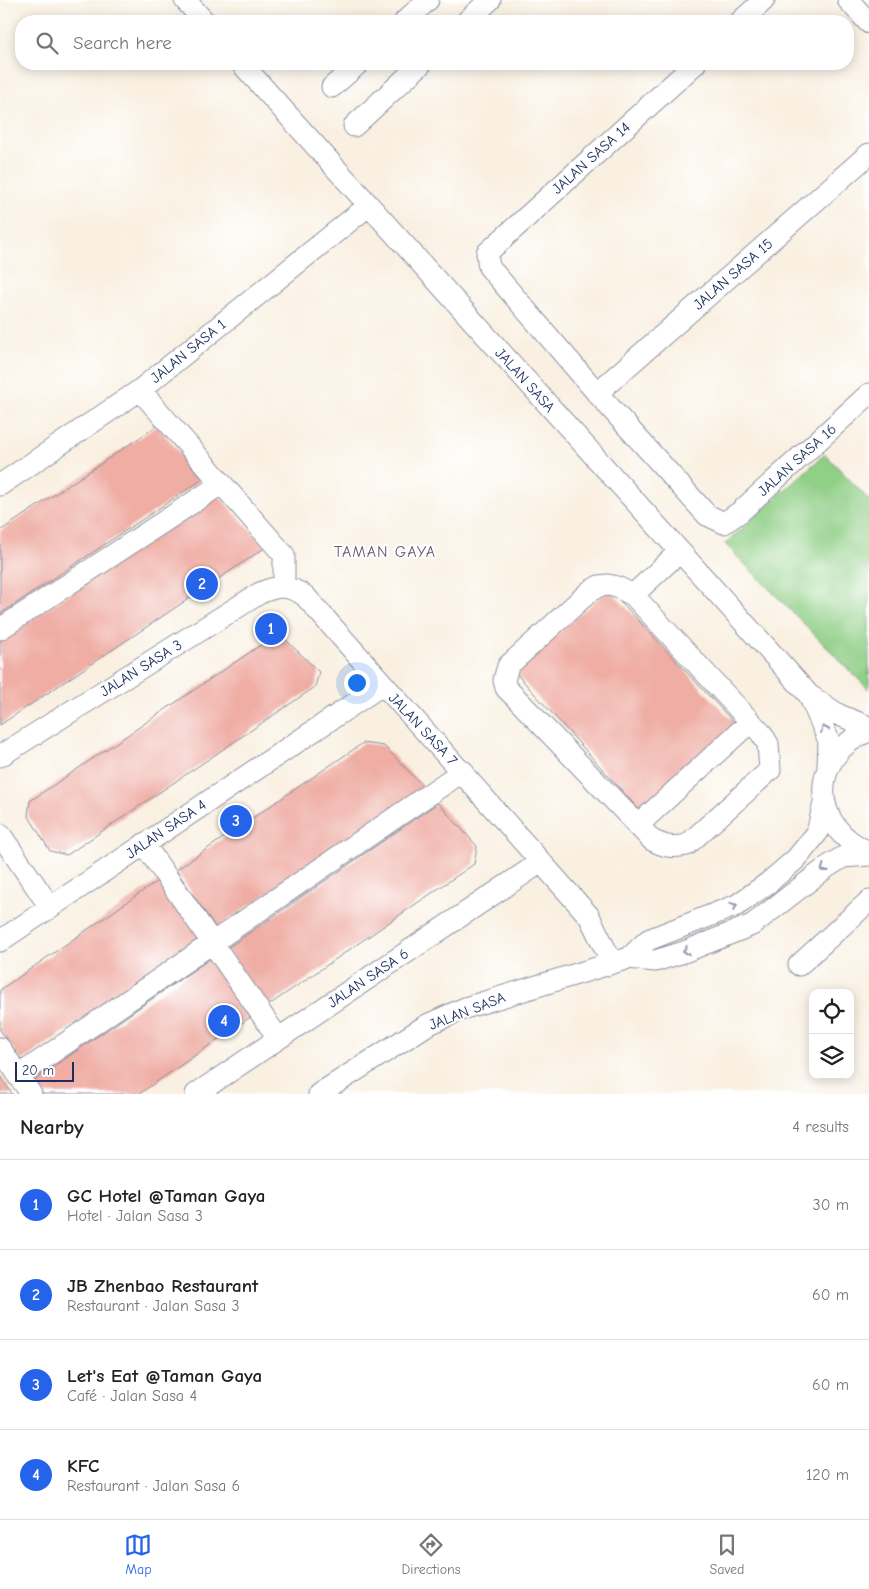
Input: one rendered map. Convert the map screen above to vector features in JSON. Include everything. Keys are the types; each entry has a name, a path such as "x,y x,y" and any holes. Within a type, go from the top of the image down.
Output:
{"street":[{"path":"185,0 199,15"},
{"path":"412,15 428,0"},
{"path":"474,15 490,0"},
{"path":"748,15 764,0"},
{"path":"848,0 869,23"},
{"name":"JALAN SASA","path":"247,70 809,695 839,714 869,727"},
{"path":"332,87 351,70"},
{"path":"354,126 415,70"},
{"name":"JALAN SASA 14","path":"597,393 489,267 487,253 687,70"},
{"name":"JALAN SASA 15","path":"597,393 869,154"},
{"name":"JALAN SASA 1","path":"0,485 140,390 368,206"},
{"path":"140,390 284,555 284,586"},
{"name":"JALAN SASA 16","path":"597,393 707,515 724,522 740,512 869,394"},
{"path":"0,629 221,484"},
{"path":"633,595 679,552"},
{"path":"608,584 618,586 633,595 750,722 762,733 768,744 770,770 688,846 665,847 652,840 637,826 506,688 504,680 508,666 590,591 608,584"},
{"name":"JALAN SASA 7","path":"284,586 294,588 305,596 382,685 463,771 540,862 589,916 620,960"},
{"name":"JALAN SASA 3","path":"0,756 260,593 284,586"},
{"name":"JALAN SASA 4","path":"0,940 382,685"},
{"name":"JALAN SASA","path":"319,1094 434,1022 464,1008 620,960 648,940 737,906 768,883 796,859 817,833 824,803 824,784 828,766 829,741 809,695"},
{"path":"637,826 750,722"},
{"path":"828,766 839,749 855,736 869,730"},
{"path":"18,1076 463,771"},
{"path":"824,803 834,827 852,845 869,854"},
{"path":"0,834 50,907"},
{"path":"144,844 278,1038"},
{"name":"JALAN SASA","path":"620,960 655,961 684,952 752,925 827,867 843,857 869,854"},
{"name":"JALAN SASA 6","path":"196,1094 540,862"},
{"path":"799,965 869,901"},
{"path":"0,1048 31,1094"}],"green space":[{"path":"825,454 869,500 869,690 725,544"}],"building":[{"path":"157,426 203,479 0,614 0,531"},
{"path":"217,494 266,547 0,725 0,641"},
{"path":"609,589 738,727 642,813 514,671"},
{"path":"285,639 319,672 315,687 67,855 50,851 28,815 30,801 268,640"},
{"path":"363,743 384,746 424,787 216,928 176,870"},
{"path":"438,803 477,846 474,864 266,1007 226,949"},
{"path":"159,880 200,938 22,1061 0,1030 0,990"},
{"path":"211,958 252,1016 139,1094 42,1094 33,1081"},
{"path":"0,1075 11,1092 13,1094 0,1094"}],"place":[{"name":"JB Zhenbao Restaurant","path":"202,584"},
{"name":"GC Hotel @Taman Gaya","path":"271,629"},
{"name":"Let's Eat @Taman Gaya","path":"236,821"},
{"name":"KFC","path":"224,1021"}],"district":[{"name":"TAMAN GAYA","path":"385,551"}]}
